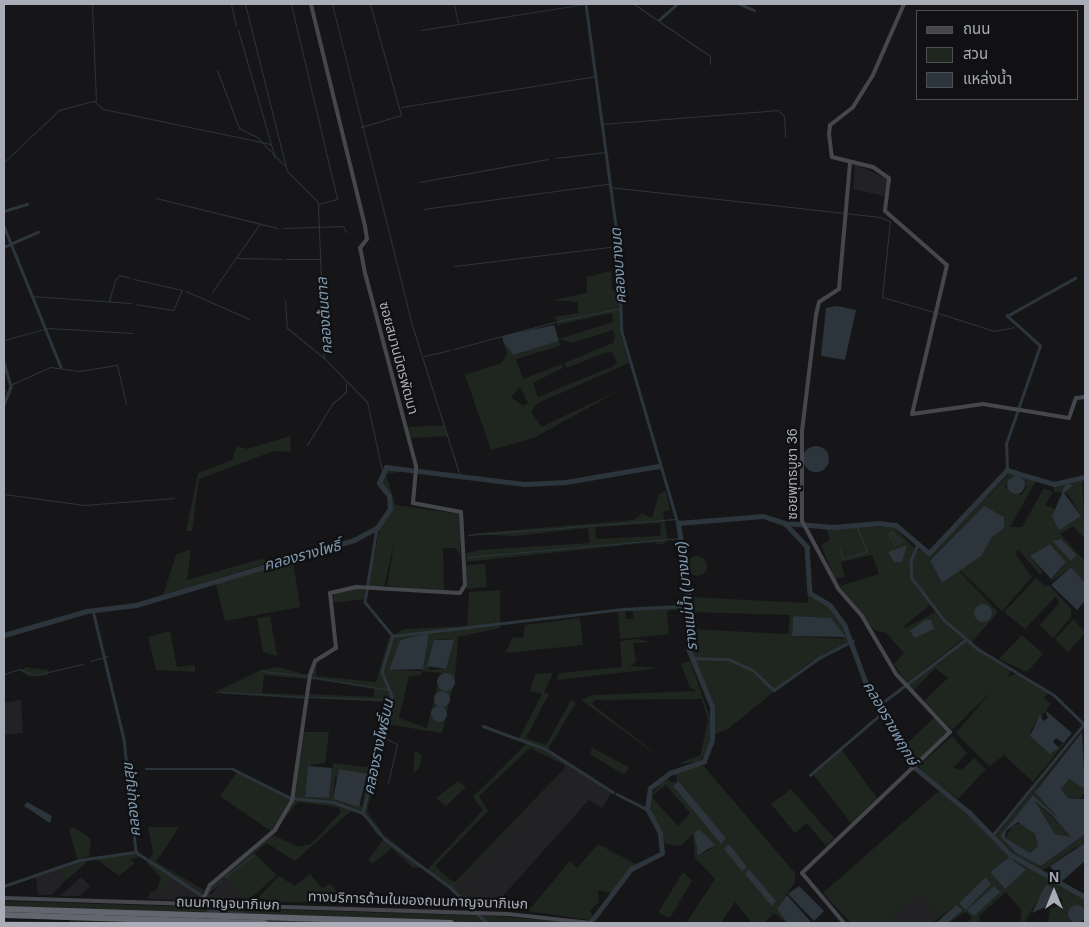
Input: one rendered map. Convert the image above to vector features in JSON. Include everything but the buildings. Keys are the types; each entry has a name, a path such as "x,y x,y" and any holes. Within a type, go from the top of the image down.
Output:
{"highway":[{"name":"ถนนกาญจนาภิเษก","path":"4,909 451,923"},
{"name":"ถนนกาญจนาภิเษก","path":"4,915 265,923"}],"street":[{"name":"ซอยสมานมิตรพัฒนา","path":"204,904 205,891 271,834 292,801 306,696 314,663 336,648 329,594 361,587 452,593 464,588 463,514 414,505 416,466 365,273 360,247 366,233 311,4"},
{"path":"904,4 889,45 863,92 829,127 831,155 850,163 872,167 889,178 885,212 947,265 933,311 913,415 983,404 1069,418 1076,398 1085,398"},
{"name":"ซอยพุทธบูชา 36","path":"844,923 802,873 950,732 904,683 862,616 838,588 819,546 802,523 802,431 816,315 819,302 839,289 850,163"},
{"name":"ทางบริการด้านในของถนนกาญจนาภิเษก","path":"4,898 495,914 569,919 591,923"}],"shaded area":[{"path":"855,164 888,179 884,196 853,189"},
{"path":"21,700 23,733 4,735 4,703"},
{"path":"569,765 612,792 602,808 589,800 493,907 471,899 456,887"},
{"path":"60,868 65,881 52,895 38,895 36,877"},
{"path":"171,876 202,897 200,901 147,899 151,892 166,888"},
{"path":"81,877 90,886 80,896 60,896"},
{"path":"225,878 246,902 220,901 211,895"},
{"path":"920,893 939,918 932,923 886,923"}],"green space":[{"path":"611,271 612,289 620,294 621,336 629,363 538,403 531,411 541,427 620,390 534,438 491,450 465,375 501,363 507,354 503,341 513,355 559,341 560,346 516,359 523,379 562,364 563,368 533,383 538,397 614,366 617,362 612,352 566,368 564,363 613,343 615,336 613,330 572,343 559,339 613,322 612,313 557,325 555,317 578,313 578,302 553,300 587,293 587,277","holes":["520,387 528,403 523,406 511,397"]},
{"path":"445,425 448,436 411,438 408,427"},
{"path":"290,436 291,452 274,451 199,479 192,531 186,531 198,473 232,460 237,446 247,449"},
{"path":"391,468 414,470 386,474 395,505 461,514 460,554 455,548 443,548 444,590 387,586 395,539 384,587 368,586 379,531 392,508 379,478"},
{"path":"1010,473 1037,479 1010,527 1022,527 1044,488 1053,492 1055,486 1067,484 1063,492 1070,483 1082,480 1085,539 1073,526 1060,534 1085,561 1085,583 1071,567 1049,583 1066,562 1050,544 1030,556 1043,572 1040,575 1019,550 1015,553 1032,577 1002,611 959,569 981,556 984,506 930,559 942,583 958,570 998,612 971,643 953,630 963,639 906,683 894,664 904,653 886,633 874,630 840,586 879,574 872,555 841,562 845,577 835,579 821,545 830,540 826,528 893,526 915,549 932,553","holes":["1011,476 1027,487 1021,495 1005,487","1053,492 1067,493 1081,516 1059,529 1055,509 1045,505","930,605 936,612 905,628 904,626"]},
{"path":"666,490 670,510 663,512 668,541 661,545 654,542 466,562 467,553 479,550 590,543 588,528 514,536 466,534 634,520 642,513 652,518 659,494","holes":["661,523 660,536 596,539 595,527"]},
{"path":"191,549 187,580 261,559 274,561 163,595 176,555"},
{"path":"697,556 704,559 707,566 704,573 697,576 690,573 687,566 690,559"},
{"path":"293,561 300,607 225,621 215,581"},
{"path":"485,564 487,587 467,589 466,565"},
{"path":"1036,578 1046,587 1048,584 1071,609 1071,617 1053,638 1040,625 1059,603 1056,596 1025,629 1004,612"},
{"path":"356,588 364,590 364,599 333,603 334,594"},
{"path":"500,590 500,628 458,637 455,678 442,733 385,724 367,812 382,832 378,836 363,814 351,811 295,861 267,843 254,853 277,875 246,902 225,878 209,892 220,901 205,901 209,888 217,880 273,835 298,847 311,844 341,812 338,807 298,802 283,820 293,802 304,732 329,732 325,763 310,765 305,797 329,798 333,763 366,767 371,764 388,702 308,698 308,694 374,697 374,689 311,679 317,661 316,676 376,682 389,637 404,629 467,626 469,592","holes":["429,634 421,671 389,670 400,640","450,639 446,669 429,670 434,640","421,671 441,673 427,728 399,718 409,676 421,675","368,776 362,806 333,799 335,777"]},
{"path":"808,590 831,609 852,641 809,663 728,729 713,735 714,706 693,657 690,629 788,634 790,615 690,612 690,597 808,603","holes":["793,616 831,618 844,639 792,636"]},
{"path":"687,604 686,609 667,611 669,634 620,639 618,612 625,610 626,619 633,619 633,607"},
{"path":"270,616 277,656 263,652 257,618"},
{"path":"580,618 583,645 505,653 513,637 523,638 525,625"},
{"path":"1074,619 1085,633 1068,652 1055,639"},
{"path":"170,631 177,667 195,665 195,672 156,670 148,637"},
{"path":"1022,635 1043,654 1027,672 999,659"},
{"path":"637,639 652,642 633,643 636,661 631,666 661,668 557,680 559,673 622,667 620,641"},
{"path":"966,641 1011,669 1008,677 1016,674 1014,670 1049,693 1044,698 1051,704 1030,731 1044,749 1053,753 1073,733 1033,782 1004,755 990,766 956,733 992,691 952,730 924,701 948,678 935,668 913,691 907,685"},
{"path":"690,661 711,720 709,748 699,762 678,764 700,755 708,720 702,699 595,700 592,704 669,764 581,700 593,695 697,691 690,687 681,663"},
{"path":"26,667 48,670 48,675 29,677 20,671"},
{"path":"277,667 308,675 306,679 264,675 262,693 305,695 304,699 213,693 261,670"},
{"path":"553,673 544,692 549,694 526,738 546,745 571,700 576,703 548,749 569,765 457,887 471,899 467,902 427,870 483,810 473,797 526,744 518,740 542,694 530,691 535,674","holes":["530,748 565,765 564,769 455,882 435,866 488,811 479,796"]},
{"path":"935,717 948,731 920,760 923,762 952,736 967,753 953,768 962,770 974,758 986,769 958,799 926,775 903,747"},
{"path":"1085,727 1037,788 1059,819 1033,795 1000,836 1041,866 1085,834 1082,849 1076,847 1042,871 1015,855 995,836"},
{"path":"592,748 629,767 624,775 590,754"},
{"path":"841,749 877,798 851,823 812,773"},
{"path":"415,750 422,756 419,769 413,772"},
{"path":"702,764 795,873 795,882 777,909 787,923 774,913 764,923 752,923 735,902 721,923 686,923 715,879 695,858 693,834 680,846 665,844 647,800 666,777 672,783 677,780 675,773","holes":["676,781 726,838 721,843 673,786","666,785 690,813 678,826 651,796","698,829 712,848 703,853 696,848"]},
{"path":"237,772 290,799 272,832 220,796"},
{"path":"1073,779 1081,782 1084,790 1081,798 1073,801 1065,798 1062,790 1065,782"},
{"path":"458,781 466,787 446,806 436,798"},
{"path":"791,789 834,838 826,846 807,823 795,833 771,804"},
{"path":"939,791 975,819 1009,857 1085,898 1085,908 1080,906 1069,919 1072,923 1048,922 1050,909 1063,903 1061,897 1053,897 1054,889 1036,903 1024,923 1020,923 1022,911 1006,892 979,916 980,923 967,923 972,918 966,912 948,923 963,910 956,905 939,918 920,893 886,923 851,923 823,893","holes":["1009,857 1026,870 1005,889 990,872"]},
{"path":"1035,801 1065,828 1072,838 1055,834"},
{"path":"1022,823 1035,834 1038,846 1030,853 1005,839 1013,825"},
{"path":"74,827 91,839 89,856 77,859 69,829"},
{"path":"148,827 179,827 156,862 204,890 202,897 171,876 167,888 156,891 161,878 147,863 153,853"},
{"path":"386,836 424,868 413,868 392,848 372,864 368,860"},
{"path":"598,844 636,864 611,893 598,890 599,902 589,911 595,916 590,920 528,911 570,861 577,868"},
{"path":"135,854 141,857 130,859 135,863 119,876 95,858"},
{"path":"88,859 88,861 65,881 60,868"},
{"path":"683,872 692,881 670,918 658,913"},
{"path":"310,874 322,888 330,884 349,904 255,901 279,876 295,886"},
{"path":"4,901 492,916 584,923 67,923 70,920 4,917"}],"water":[{"path":"837,306 856,310 845,360 821,356 826,308"},
{"path":"554,325 559,341 513,355 503,341 502,336"},
{"path":"816,446 825,450 829,459 825,468 816,472 807,468 803,459 807,450"},
{"path":"1016,476 1022,479 1025,485 1022,491 1016,494 1010,491 1007,485 1010,479"},
{"path":"1066,483 1073,485 1064,493 1081,516 1059,530 1052,517"},
{"path":"984,506 1004,517 1004,528 992,537 981,556 942,583 930,560"},
{"path":"1061,539 1076,555 1071,561 1053,541"},
{"path":"1050,544 1066,562 1051,579 1030,556"},
{"path":"907,545 902,562 894,562 888,552"},
{"path":"1071,567 1085,583 1085,601 1077,610 1051,585"},
{"path":"983,604 989,607 992,613 989,619 983,622 977,619 974,613 977,607"},
{"path":"793,616 831,618 846,637 792,636"},
{"path":"925,620 931,620 934,629 915,638 910,631"},
{"path":"429,633 423,669 389,670 400,640"},
{"path":"434,640 454,640 446,669 427,666"},
{"path":"446,673 452,676 455,682 452,688 446,691 440,688 437,682 440,676"},
{"path":"442,691 450,699 442,707 434,699"},
{"path":"439,706 447,714 439,722 431,714"},
{"path":"1045,710 1072,733 1063,743 1056,738 1053,742 1059,748 1050,754 1030,736 1040,715 1043,721 1048,718"},
{"path":"1082,732 1085,789 1069,779 1061,789 1069,799 1085,799 1085,834 1041,866 1016,853 1000,836 1033,795 1059,819 1035,792","holes":["1035,801 1052,815 1071,837 1055,834","1018,822 1035,834 1038,846 1030,853 1005,838 1006,831"]},
{"path":"308,766 332,768 329,798 305,797"},
{"path":"339,769 367,774 359,807 333,799"},
{"path":"678,781 726,838 721,844 673,786"},
{"path":"27,802 52,816 50,823 24,806"},
{"path":"699,829 715,845 698,855 694,833"},
{"path":"1085,843 1085,861 1061,882 1050,874 1054,871 1050,866"},
{"path":"729,844 747,867 742,871 724,849"},
{"path":"1009,857 1026,870 1005,889 990,872"},
{"path":"749,869 776,901 772,906 745,874"},
{"path":"986,877 991,884 966,910 959,903"},
{"path":"1046,884 1054,889 1052,904 1032,913"},
{"path":"799,886 824,911 814,921 788,894"},
{"path":"994,886 1000,892 974,916 967,910"},
{"path":"787,895 812,923 787,923 777,909"},
{"path":"956,905 963,910 948,923 936,923"},
{"path":"1073,905 1081,905 1086,910 1084,921 1073,923 1068,918 1068,910"},
{"path":"207,909 271,915 500,923 218,923 206,917"}],"waterway":[{"path":"4,162 59,110 96,100 92,4"},
{"path":"231,4 236,25"},
{"name":"คลองต้นตาล","path":"245,4 287,171 318,202"},
{"name":"คลองต้นตาล","path":"291,4 337,199 318,204 324,358 367,402 382,470"},
{"path":"332,4 412,325 459,473"},
{"path":"361,127 401,115 370,4"},
{"path":"454,4 458,23"},
{"path":"421,30 586,4"},
{"name":"คลองบางมด","path":"586,4 618,242 622,332 678,523"},
{"path":"634,4 710,56 710,64"},
{"path":"659,20 677,4"},
{"path":"740,4 754,10"},
{"path":"238,30 275,158"},
{"path":"217,70 239,128 257,137 284,165"},
{"path":"401,107 597,76"},
{"path":"94,101 103,109 270,144"},
{"path":"602,124 778,110 784,116 785,137"},
{"path":"556,158 605,152"},
{"path":"419,182 548,159"},
{"path":"423,209 609,184"},
{"path":"609,187 880,217 890,221 882,297 934,312"},
{"path":"156,198 277,228"},
{"path":"4,211 27,204"},
{"path":"212,292 259,225"},
{"path":"4,226 61,367"},
{"name":"คลองต้นตาล","path":"283,228 343,226 346,232"},
{"path":"4,247 38,232"},
{"path":"454,266 618,246"},
{"path":"237,258 282,259"},
{"path":"286,259 321,259"},
{"path":"109,301 115,280 119,275 130,278"},
{"path":"1007,470 1006,444 1040,346 1007,316 1075,278"},
{"path":"134,279 182,290 173,310 136,304"},
{"path":"186,291 249,319"},
{"path":"31,296 131,303"},
{"path":"285,301 287,328 324,358"},
{"path":"558,321 622,308"},
{"path":"938,313 994,331 1014,327"},
{"path":"454,349 554,322"},
{"path":"4,340 48,328 133,333"},
{"path":"424,356 450,350"},
{"path":"4,362 11,387 4,405"},
{"path":"10,385 50,367 79,371 117,365 126,404"},
{"path":"307,445 332,404 346,392 346,383"},
{"name":"คลองรางโพธิ์","path":"4,635 87,611 136,605 354,540 377,528 390,509 389,496 379,483 386,467 525,484 566,482 659,466"},
{"name":"รางแม่น้ำ (บางมด)","path":"590,923 631,869 662,853 660,833 647,809 650,788 670,773 704,761 712,740 712,707 689,651 688,592 678,523 763,516 785,523 834,527 879,523 896,525 929,553 1007,470 1054,484 1085,477"},
{"path":"4,494 84,505 174,498"},
{"path":"468,535 675,519"},
{"name":"คลองราชพฤกษ์","path":"785,523 807,547 810,593 830,605 845,626 865,680 913,766 970,813 1011,855 1085,897"},
{"name":"คลองรางโพธิ์บน","path":"377,528 365,602 393,636 382,672 392,696 363,813 386,840 451,888 487,923"},
{"path":"840,550 843,559 867,551 857,528"},
{"path":"895,545 888,534 892,531 900,543"},
{"path":"891,533 898,544"},
{"path":"897,537 903,541"},
{"path":"468,557 681,538"},
{"path":"917,547 911,561 912,578 944,620 978,649 1054,695 1085,725"},
{"path":"393,636 624,609 688,606"},
{"name":"คลองบุญสุข","path":"93,610 124,739 136,852 225,911"},
{"path":"878,706 965,640"},
{"path":"691,658 728,659 753,670 774,690 819,658 853,641"},
{"path":"91,661 107,656"},
{"path":"4,674 19,669 35,675 83,664"},
{"path":"262,671 307,676"},
{"path":"311,677 391,690"},
{"path":"221,692 305,697"},
{"path":"309,697 392,700"},
{"path":"810,775 882,713"},
{"path":"992,836 1084,724"},
{"path":"483,726 546,749 613,792"},
{"path":"381,736 397,744 388,783"},
{"path":"146,769 233,769 291,798 333,802 363,813"},
{"path":"617,794 647,809"},
{"path":"4,886 79,860 136,852"},
{"path":"225,877 253,855"},
{"path":"209,891 222,880"},
{"path":"4,921 110,923"}]}
